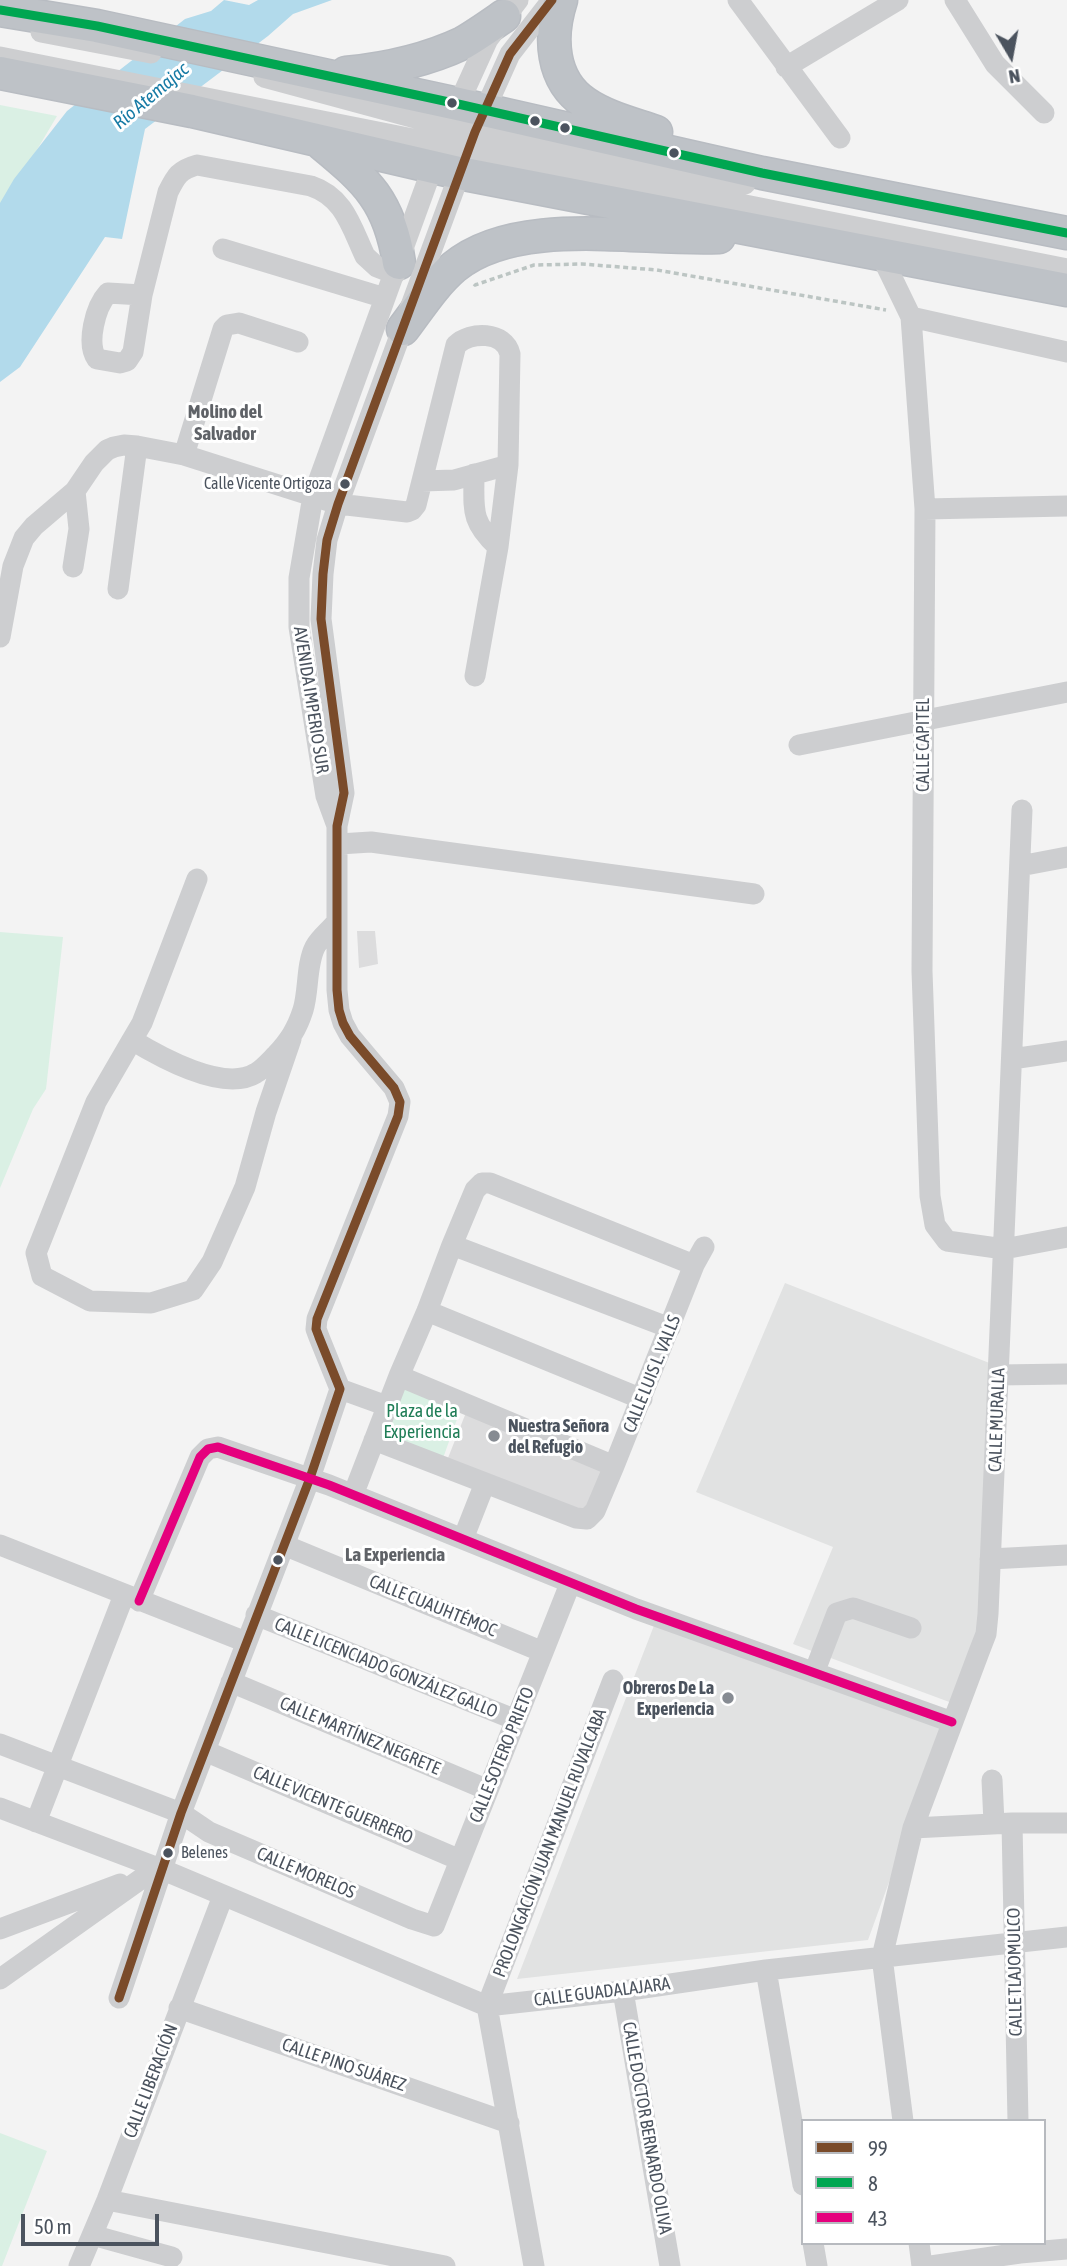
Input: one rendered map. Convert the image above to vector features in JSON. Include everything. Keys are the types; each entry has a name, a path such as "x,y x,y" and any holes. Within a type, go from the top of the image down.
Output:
{"highway":[{"path":"561,0 555,22 555,57 562,78 576,96 594,109 762,173"},
{"path":"0,10 97,26 252,66 314,74 374,70 422,58 466,41 511,8"},
{"path":"0,73 83,81 207,106 319,141 458,138 762,173 1066,235"},
{"path":"314,74 458,138 773,232 1067,290"},
{"path":"319,141 352,168 376,196 392,228 397,269"},
{"path":"403,329 452,268 487,248 567,234 714,237 773,232"}],"street":[{"path":"458,138 510,54 552,0"},
{"path":"738,0 840,138"},
{"path":"786,68 898,0"},
{"path":"955,0 995,64 1045,113"},
{"path":"458,138 488,39 511,8"},
{"path":"0,24 129,49 252,66 458,138 1067,269"},
{"path":"0,57 83,81"},
{"path":"207,106 458,138 1066,235"},
{"name":"AVENIDA IMPERIO SUR","path":"338,835 326,796 299,626 299,578 313,496 385,298 458,138"},
{"name":"AVENIDA IMPERIO SUR","path":"338,835 344,793 321,619 327,540 403,329 458,138"},
{"path":"142,295 167,192 175,177 184,169 197,165 323,190 342,207 370,262 397,269"},
{"path":"223,248 385,298"},
{"name":"CALLE CAPITEL","path":"880,253 911,317 925,509 922,971 930,1196 935,1225 947,1241 1004,1249"},
{"path":"911,317 1067,352"},
{"path":"184,455 223,329 227,325 239,323 298,342"},
{"path":"0,637 13,566 24,538 75,491 94,463 107,450 124,445 184,455 338,504 410,512 416,505 453,352 460,340 473,335 499,338 509,346 510,354 508,465 498,548 475,676"},
{"path":"118,589 137,446"},
{"path":"422,481 454,480 508,465"},
{"path":"474,474 474,514 482,533 498,548"},
{"path":"73,567 79,529 75,491"},
{"path":"925,509 1067,506"},
{"path":"799,745 1067,692"},
{"name":"CALLE MURALLA","path":"882,1957 913,1828 986,1634 1022,810"},
{"path":"119,1998 155,1872 181,1813 310,1478 340,1389 316,1329 317,1319 398,1116 400,1102 394,1088 350,1036 343,1023 337,990 338,835 371,842 754,894"},
{"path":"1020,866 1067,857"},
{"path":"197,879 142,1023 96,1102 36,1253 42,1276 90,1301 150,1303 193,1290 212,1262 245,1187 267,1112 303,1010 315,946 336,923"},
{"path":"132,1040 161,1057 205,1075 229,1079 255,1074 291,1039"},
{"path":"1012,1059 1067,1051"},
{"name":"CALLE LUIS L. VALLS","path":"452,1245 475,1190 482,1183 490,1183 699,1256 614,1466 594,1511 587,1519 576,1518 485,1483"},
{"path":"1004,1249 1067,1237"},
{"path":"353,1495 452,1245 670,1328"},
{"path":"427,1311 642,1399"},
{"path":"999,1374 1067,1374"},
{"path":"399,1376 614,1466"},
{"path":"340,1389 387,1406"},
{"path":"374,1440 485,1483 463,1539"},
{"path":"36,1822 131,1598 200,1457 208,1449 218,1447 285,1472 310,1478 570,1584 952,1722"},
{"path":"0,1545 246,1642"},
{"name":"CALLE CUAUHTÉMOC","path":"284,1545 543,1652"},
{"path":"990,1559 1067,1555"},
{"name":"CALLE SOTERO PRIETO","path":"434,1926 570,1584"},
{"path":"814,1673 838,1613 853,1608 911,1628"},
{"name":"CALLE LICENCIADO GONZÁLEZ GALLO","path":"256,1615 516,1720"},
{"name":"PROLONGACIÓN JUAN MANUEL RUVALCABA","path":"487,2006 613,1680"},
{"name":"CALLE MARTÍNEZ NEGRETE","path":"231,1682 488,1790"},
{"name":"CALLE MORELOS","path":"0,1744 181,1813 209,1832 434,1926"},
{"name":"CALLE VICENTE GUERRERO","path":"205,1751 460,1860"},
{"name":"CALLE TLAJOMULCO","path":"992,1780 1003,1823 1015,1942 1018,2119"},
{"name":"CALLE GUADALAJARA","path":"0,1808 155,1872 223,1896 487,2006 623,1991 766,1970 1067,1937"},
{"path":"913,1828 1067,1823"},
{"path":"0,1929 155,1872"},
{"path":"0,1979 155,1872"},
{"name":"CALLE LIBERACIÓN","path":"79,2266 107,2200 223,1896"},
{"path":"882,1957 903,2119"},
{"path":"766,1970 801,2173"},
{"name":"CALLE DOCTOR BERNARDO OLIVA","path":"623,1991 670,2266"},
{"path":"487,2006 534,2266"},
{"name":"CALLE PINO SUÁREZ","path":"179,2007 509,2123"},
{"path":"107,2200 445,2266"},
{"path":"92,2235 173,2257"},
{"path":"813,2245 817,2266"},
{"path":"919,2245 922,2266"},
{"path":"931,2266 1020,2248 1067,2249"}],"path":[{"path":"452,268 475,285 534,265 582,264 657,271 891,310 911,317"}],"shaded area":[{"path":"785,1283 992,1364 983,1621 952,1703 793,1644 833,1547 696,1492"},
{"path":"655,1623 945,1728 868,1940 517,1979"}],"green space":[{"path":"0,105 57,116 0,212"},
{"path":"0,932 63,937 46,1089 33,1109 0,1188"},
{"name":"Plaza de la Experiencia","path":"402,1377 461,1408 442,1461 379,1437"},
{"path":"0,2133 47,2151 2,2266 0,2266"}],"water":[{"name":"Río Atemajac","path":"224,0 249,5 258,0 332,0 293,14 145,129 122,239 105,237 20,367 0,382 0,203 14,179 67,111 185,19 211,11"}],"building":[{"path":"357,931 375,931 378,964 359,968"},
{"name":"Nuestra Señora del Refugio","path":"467,1410 608,1467 587,1515 446,1463"}],"transit line":[{"name":"99","path":"119,1998 181,1813 310,1478 340,1389 316,1329 317,1319 398,1116 400,1102 394,1088 350,1036 339,1010 337,826 344,793 321,619 327,540 475,132 510,54 552,0"},
{"name":"8","path":"0,10 97,26 762,173 1067,233"},
{"name":"43","path":"139,1601 200,1457 208,1449 218,1447 329,1485 636,1609 952,1722"}],"place":[{"name":"Calle Vicente Ortigoza","path":"345,484"},
{"name":"Nuestra Señora del Refugio","path":"494,1436"},
{"name":"Obreros De La Experiencia","path":"728,1698"},
{"name":"Belenes","path":"168,1853"}],"district":[{"name":"Molino del Salvador","path":"225,423"},
{"name":"La Experiencia","path":"395,1555"}]}
